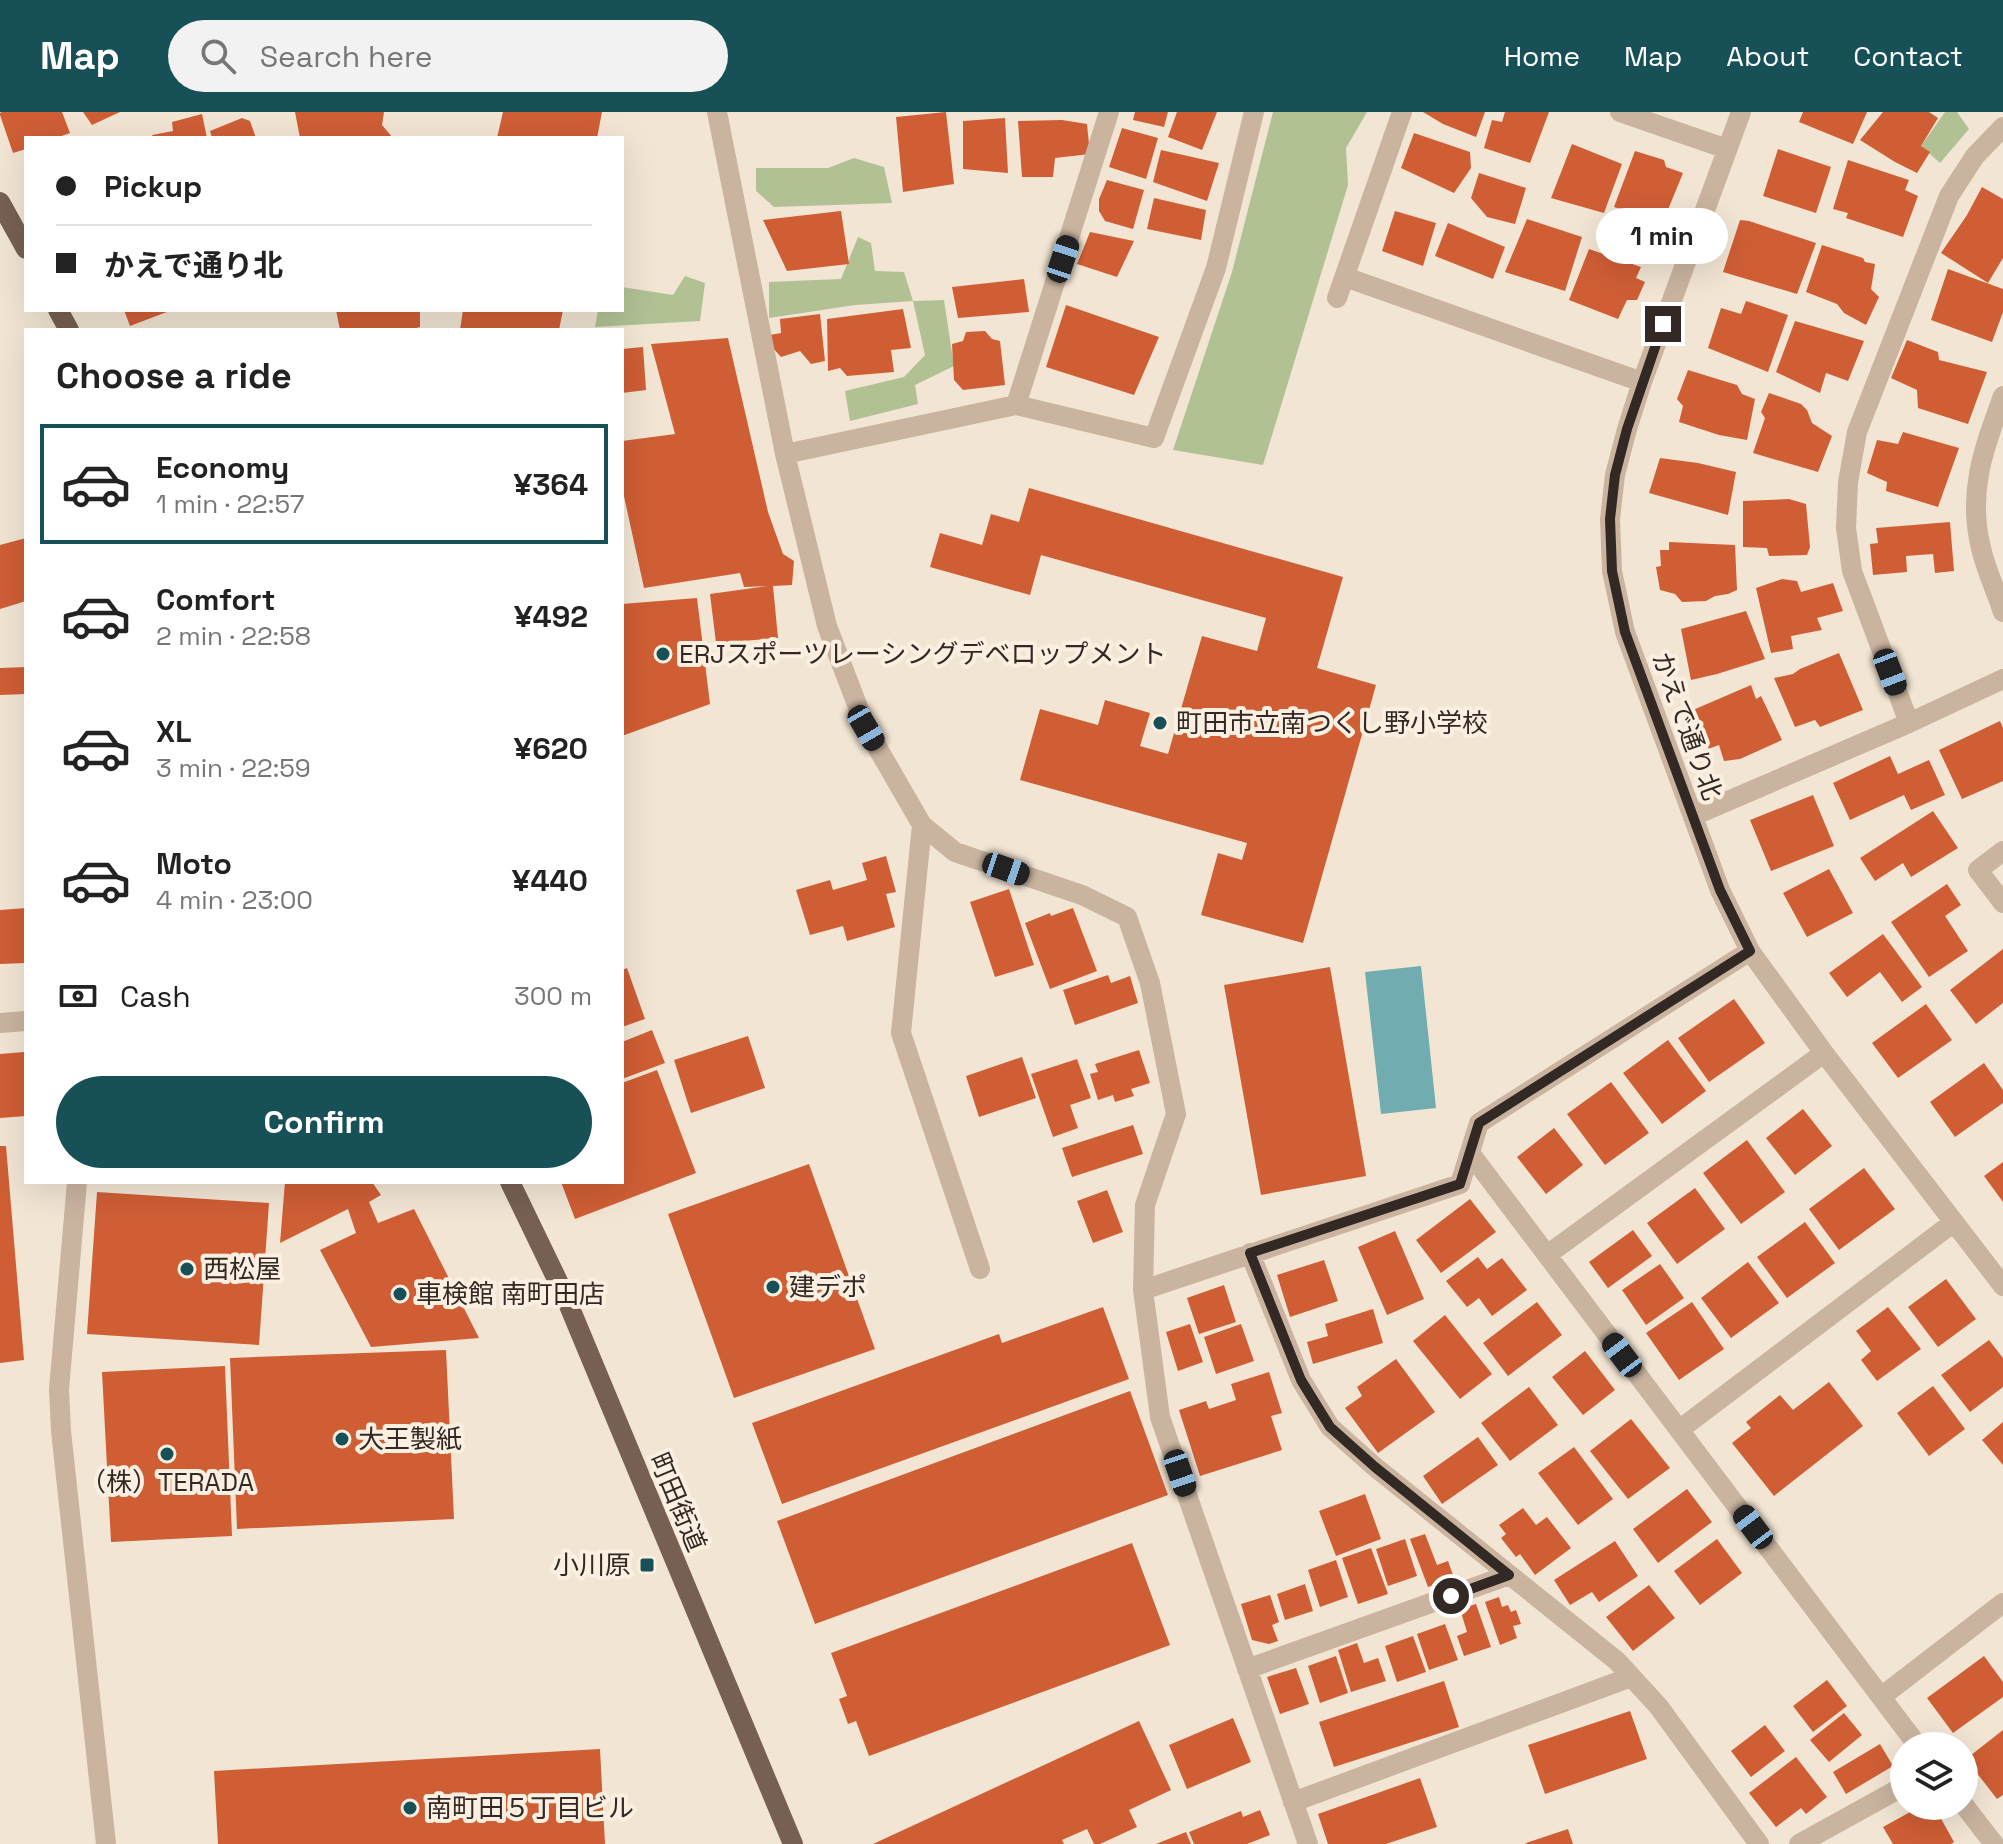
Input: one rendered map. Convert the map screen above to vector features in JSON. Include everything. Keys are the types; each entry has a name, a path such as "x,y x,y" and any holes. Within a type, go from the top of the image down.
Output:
{"main road":[{"path":"0,202 24,245"},
{"name":"町田街道","path":"511,1184 565,1296 793,1844"}],"street":[{"path":"717,112 785,454 827,626 866,728 922,825 955,852 1082,895 1127,917 1150,983 1176,1114 1145,1205 1143,1290 1160,1417 1308,1844"},
{"path":"1016,405 1109,112"},
{"path":"785,454 1016,405 1154,438 1216,268 1254,112"},
{"path":"1337,298 1402,112"},
{"path":"1620,112 1727,149"},
{"name":"かえで通り北","path":"1741,112 1642,382 1615,475 1610,519 1612,571 1625,632 1720,890 1750,951 1824,1053 2003,1286"},
{"path":"1909,723 1852,571 1846,528 1848,482 1857,432 1949,196 1975,156 2003,127"},
{"path":"1345,277 1642,382"},
{"path":"2003,396 1983,450 1976,514 1981,548 2003,612"},
{"path":"1693,816 2003,679"},
{"path":"922,825 901,1033 980,1269"},
{"path":"2003,851 1978,870 2003,903"},
{"path":"1143,1290 1460,1184 1479,1123 1750,951"},
{"path":"0,1023 24,1021"},
{"path":"1547,1255 1824,1053"},
{"path":"1470,1153 1907,1732"},
{"path":"77,1184 59,1389 106,1844"},
{"path":"1679,1430 1954,1222"},
{"path":"1250,1253 1301,1380 1330,1427 1375,1467 1617,1661 1659,1707 1759,1844"},
{"path":"1247,1669 1509,1575"},
{"path":"1881,1697 2003,1603"},
{"path":"1293,1802 1631,1677"},
{"path":"1799,1844 1890,1794"},
{"path":"1976,1820 1994,1844"}],"green space":[{"path":"1273,112 1367,112 1346,148 1348,185 1263,465 1173,450 1232,272"},
{"path":"1945,112 1957,112 1969,129 1940,163 1921,146"},
{"path":"854,158 884,167 892,203 774,207 756,191 756,168 828,168"},
{"path":"858,237 871,243 875,271 904,272 913,301 855,305 769,318 769,282 841,279"},
{"path":"685,276 705,283 700,321 595,327 598,312 624,312 624,287 673,295"},
{"path":"944,300 954,366 915,385 918,404 850,421 845,391 904,377 925,355 913,301"}],"water":[{"path":"1421,966 1436,1108 1381,1114 1365,972"}],"building":[{"path":"62,112 70,133 62,136 24,136 24,150 13,153 0,113"},
{"path":"83,112 120,112 92,125"},
{"path":"295,112 384,112 382,125 391,136 300,136"},
{"path":"503,112 602,112 597,136 497,136"},
{"path":"946,112 954,184 903,192 896,117"},
{"path":"1135,112 1168,112 1164,127 1133,120"},
{"path":"1177,112 1217,112 1202,150 1168,137"},
{"path":"1423,112 1485,112 1476,137"},
{"path":"1505,112 1549,112 1530,163 1484,148 1492,120 1502,122"},
{"path":"1803,112 1867,112 1853,144 1799,122"},
{"path":"1883,112 1929,112 1938,118 1921,146 1930,152 1917,173 1860,140"},
{"path":"202,114 207,136 152,136 173,131 172,122"},
{"path":"242,118 250,121 255,136 211,136 210,131"},
{"path":"1005,118 1008,173 963,169 963,121"},
{"path":"1062,120 1087,124 1090,154 1055,158 1053,177 1022,177 1018,121"},
{"path":"1122,128 1158,138 1146,179 1109,167"},
{"path":"1414,133 1470,152 1471,168 1454,193 1401,168"},
{"path":"1572,144 1622,164 1604,213 1551,198"},
{"path":"1778,149 1831,167 1816,213 1763,196"},
{"path":"1161,150 1219,163 1207,201 1153,182"},
{"path":"1635,151 1664,160 1666,167 1683,173 1665,217 1648,211 1645,217 1614,207"},
{"path":"1848,160 1909,180 1905,190 1918,196 1903,237 1846,218 1848,213 1833,209"},
{"path":"1479,173 1526,188 1515,224 1487,217 1471,198"},
{"path":"1107,180 1144,190 1133,229 1105,221 1099,211 1099,199"},
{"path":"1982,187 2003,199 2003,258 1988,283 1941,253"},
{"path":"1154,198 1206,210 1201,240 1147,229"},
{"path":"841,211 849,264 787,271 763,220"},
{"path":"1395,211 1436,223 1423,266 1382,251"},
{"path":"1527,219 1582,237 1565,291 1505,272"},
{"path":"1740,220 1816,243 1797,294 1723,272"},
{"path":"1448,223 1505,247 1493,279 1435,256"},
{"path":"1090,232 1134,241 1117,277 1077,264"},
{"path":"1822,245 1875,264 1871,289 1879,297 1866,325 1844,313 1837,304 1806,292"},
{"path":"1589,249 1641,267 1636,278 1645,282 1637,300 1627,300 1618,319 1569,300"},
{"path":"1948,269 2003,289 2003,312 1992,342 1931,320"},
{"path":"1024,279 1029,312 958,318 952,287"},
{"path":"1746,301 1788,315 1768,372 1708,348 1721,308 1741,314"},
{"path":"1066,305 1159,337 1134,395 1046,367"},
{"path":"903,309 911,348 891,350 894,372 847,376 840,368 828,371 827,319"},
{"path":"125,312 167,312 130,326"},
{"path":"336,312 420,312 420,327 416,328 340,328"},
{"path":"463,312 563,312 559,328 460,328"},
{"path":"820,314 825,361 811,364 800,351 781,357 772,347 770,335 781,333 780,319"},
{"path":"1795,321 1864,341 1848,381 1826,373 1820,393 1776,372"},
{"path":"985,331 992,339 1000,341 1005,385 963,390 954,380 952,344 963,341 966,332"},
{"path":"728,338 768,512 783,554 794,561 792,585 773,586 778,638 716,643 710,594 768,586 744,587 740,573 644,588 624,496 624,441 675,434 651,344"},
{"path":"1907,340 1938,352 1939,360 1987,372 1968,424 1918,408 1917,390 1891,378"},
{"path":"643,347 646,390 624,393 624,349"},
{"path":"1688,370 1737,385 1742,394 1755,399 1747,440 1679,422 1683,406 1677,399"},
{"path":"1769,393 1801,404 1812,423 1832,436 1818,472 1753,453 1765,418 1761,412"},
{"path":"1903,432 1959,448 1938,507 1886,491 1887,482 1867,473 1877,440 1898,444"},
{"path":"1660,458 1736,472 1728,515 1649,493"},
{"path":"1029,488 1343,577 1317,668 1376,685 1303,943 1201,915 1218,853 1242,860 1247,843 1020,780 1040,709 1098,725 1105,700 1150,713 1140,746 1168,754 1202,636 1257,651 1266,618 1041,555 1030,595 930,567 940,533 982,545 991,514 1019,522"},
{"path":"1789,499 1806,504 1810,547 1807,555 1769,556 1767,548 1743,547 1743,501"},
{"path":"1950,522 1954,571 1935,573 1933,554 1906,556 1907,572 1873,575 1870,544 1878,543 1876,528"},
{"path":"24,539 24,602 0,609 0,545"},
{"path":"1669,542 1735,545 1737,590 1706,601 1682,602 1675,594 1660,590 1656,567 1661,566 1660,550 1669,550"},
{"path":"1782,579 1797,581 1801,592 1833,583 1843,611 1817,618 1822,630 1791,636 1793,649 1771,653 1756,588"},
{"name":"ERJスポーツレーシングデベロップメント","path":"697,598 710,704 624,735 624,604"},
{"path":"1746,611 1765,659 1691,680 1681,629"},
{"path":"1839,653 1863,710 1820,727 1815,720 1795,727 1774,678 1793,674"},
{"path":"24,667 24,694 0,695 0,668"},
{"path":"1751,685 1756,699 1761,696 1782,740 1740,759 1724,761 1719,745 1708,749 1693,710"},
{"path":"2000,721 2003,728 2003,781 1962,799 1939,750"},
{"path":"1890,756 1898,774 1929,760 1945,795 1911,810 1904,795 1850,820 1833,783"},
{"path":"1813,795 1834,846 1771,871 1750,820"},
{"path":"1933,811 1958,848 1911,877 1903,863 1875,881 1860,858"},
{"path":"886,856 896,892 886,894 895,927 847,941 843,926 810,935 796,890 830,880 833,890 867,880 862,863"},
{"path":"1829,869 1853,913 1807,937 1783,893"},
{"path":"1947,884 1961,905 1945,916 1968,951 1929,977 1891,922"},
{"path":"1009,889 1034,965 995,977 970,902"},
{"path":"24,908 24,963 0,964 0,910"},
{"path":"1073,908 1097,971 1050,989 1025,923"},
{"path":"1883,934 1922,987 1902,1002 1880,972 1847,997 1829,973"},
{"path":"2003,949 2003,1003 1976,1024 1950,990"},
{"path":"1330,967 1366,1176 1261,1195 1224,985"},
{"path":"627,968 645,1019 624,1026 624,969"},
{"path":"1108,975 1111,983 1130,976 1138,1003 1075,1025 1063,990"},
{"path":"1734,999 1765,1043 1709,1082 1678,1038"},
{"path":"1926,1004 1952,1040 1898,1078 1872,1043"},
{"path":"652,1030 665,1063 624,1078 624,1041"},
{"path":"748,1036 765,1088 691,1113 674,1060"},
{"path":"1668,1040 1706,1091 1662,1124 1623,1073"},
{"path":"1139,1050 1150,1083 1131,1089 1134,1096 1115,1102 1113,1095 1098,1100 1090,1074 1098,1072 1095,1064"},
{"path":"24,1052 24,1116 0,1118 0,1054"},
{"path":"1022,1057 1036,1098 979,1117 966,1076"},
{"path":"1077,1059 1091,1098 1070,1105 1078,1128 1053,1137 1031,1074"},
{"path":"1984,1063 2003,1090 2003,1103 1955,1137 1930,1102"},
{"path":"657,1070 696,1173 575,1219 562,1184 624,1184 624,1082"},
{"path":"1611,1082 1649,1133 1605,1165 1567,1114"},
{"path":"1803,1109 1832,1146 1795,1175 1766,1138"},
{"path":"1133,1125 1143,1154 1072,1177 1062,1148"},
{"path":"1554,1128 1583,1165 1546,1194 1517,1157"},
{"path":"1747,1140 1785,1192 1741,1224 1703,1173"},
{"path":"0,1146 6,1146 24,1360 0,1363"},
{"path":"2003,1162 2003,1202 1984,1176"},
{"path":"809,1164 875,1349 734,1398 668,1214"},
{"path":"1864,1168 1895,1209 1839,1250 1809,1209"},
{"name":"車検館 南町田店","path":"285,1184 373,1184 381,1195 369,1202 378,1223 414,1209 479,1338 371,1347 320,1250 356,1233 348,1209 280,1243"},
{"path":"1695,1188 1725,1229 1677,1264 1647,1223"},
{"path":"1107,1190 1123,1232 1093,1243 1077,1201"},
{"path":"97,1192 269,1203 259,1345 87,1334"},
{"path":"1470,1199 1496,1232 1441,1273 1416,1240"},
{"path":"1805,1222 1835,1263 1787,1298 1757,1257"},
{"path":"1633,1230 1652,1256 1608,1288 1589,1262"},
{"path":"1395,1231 1424,1299 1387,1315 1358,1247"},
{"path":"1478,1257 1487,1269 1502,1258 1527,1290 1492,1316 1479,1298 1467,1307 1446,1281"},
{"path":"1324,1260 1338,1301 1290,1317 1277,1275"},
{"path":"1748,1262 1779,1303 1731,1338 1701,1298"},
{"path":"1660,1264 1684,1298 1646,1325 1622,1290"},
{"path":"1946,1279 1976,1319 1938,1347 1908,1307"},
{"path":"1224,1285 1236,1322 1199,1334 1187,1298"},
{"path":"1537,1302 1562,1335 1508,1376 1483,1343"},
{"path":"1692,1302 1724,1349 1679,1380 1646,1333"},
{"path":"1103,1307 1129,1379 782,1504 752,1423 999,1334 1002,1343"},
{"path":"1888,1307 1921,1349 1877,1381 1861,1360 1871,1351 1856,1331"},
{"path":"1373,1309 1383,1343 1313,1364 1307,1342 1328,1336 1325,1324"},
{"path":"1445,1315 1492,1374 1460,1399 1413,1341"},
{"path":"1190,1324 1203,1362 1178,1371 1166,1332"},
{"path":"1241,1324 1254,1361 1216,1374 1204,1337"},
{"path":"1989,1340 2003,1358 2003,1387 1970,1412 1941,1375"},
{"name":"大王製紙","path":"446,1350 454,1519 237,1529 230,1358"},
{"path":"1585,1351 1615,1390 1583,1415 1552,1377"},
{"path":"1396,1359 1435,1412 1378,1453 1345,1408 1362,1396 1357,1387"},
{"name":"（株）TERADA","path":"225,1366 232,1536 111,1542 102,1372"},
{"path":"1269,1372 1282,1413 1271,1416 1282,1450 1200,1476 1179,1410 1206,1401 1209,1409 1236,1400 1231,1384"},
{"path":"1829,1382 1863,1426 1774,1496 1732,1443 1751,1428 1746,1422 1780,1395 1793,1410"},
{"path":"1933,1386 1965,1429 1929,1456 1897,1413"},
{"path":"1529,1387 1558,1425 1510,1461 1481,1423"},
{"path":"1130,1391 1168,1495 815,1624 777,1521"},
{"path":"1631,1419 1670,1468 1628,1499 1590,1451"},
{"path":"2003,1422 2003,1465 1982,1440"},
{"path":"1478,1437 1498,1465 1442,1504 1423,1476"},
{"path":"1574,1447 1613,1499 1578,1525 1538,1473"},
{"path":"1687,1489 1712,1522 1658,1563 1633,1529"},
{"path":"1365,1494 1381,1539 1336,1556 1319,1511"},
{"path":"1523,1508 1536,1525 1547,1517 1571,1548 1535,1575 1520,1554 1516,1557 1501,1538 1506,1534 1499,1525"},
{"path":"1425,1534 1437,1565 1448,1561 1454,1578 1428,1587 1410,1539"},
{"path":"1405,1539 1417,1576 1388,1586 1376,1549"},
{"path":"1717,1539 1742,1573 1700,1605 1674,1571"},
{"path":"1615,1541 1638,1576 1599,1602 1592,1592 1570,1605 1554,1580"},
{"path":"1132,1543 1170,1645 869,1756 856,1721 848,1724 839,1699 847,1696 831,1653"},
{"path":"1371,1548 1388,1594 1358,1604 1342,1558"},
{"path":"1336,1560 1348,1597 1320,1607 1308,1570"},
{"path":"1305,1584 1313,1611 1285,1620 1277,1594"},
{"path":"1649,1585 1675,1618 1633,1651 1606,1617"},
{"path":"1270,1595 1279,1622 1272,1625 1278,1641 1269,1644 1252,1640 1241,1604"},
{"path":"1499,1597 1502,1607 1508,1605 1511,1612 1516,1610 1521,1624 1513,1626 1517,1638 1500,1645 1485,1602"},
{"path":"1476,1604 1491,1647 1464,1656 1457,1636 1467,1632 1460,1609"},
{"path":"1445,1624 1458,1660 1429,1670 1417,1634"},
{"path":"1413,1636 1426,1672 1397,1682 1385,1646"},
{"path":"1357,1643 1364,1663 1378,1658 1386,1681 1351,1692 1338,1650"},
{"path":"1336,1656 1348,1693 1320,1703 1308,1666"},
{"path":"1984,1656 2003,1682 2003,1697 1954,1732 1927,1698"},
{"path":"1296,1668 1309,1704 1280,1714 1267,1677"},
{"path":"1827,1680 1847,1706 1813,1732 1793,1706"},
{"path":"1444,1681 1459,1727 1334,1767 1319,1722"},
{"path":"1630,1711 1647,1759 1545,1794 1528,1745"},
{"path":"1844,1713 1862,1735 1829,1762 1810,1740"},
{"path":"1233,1718 1251,1762 1187,1789 1169,1745"},
{"path":"1139,1721 1171,1790 1129,1810 1137,1827 1100,1844 1094,1844 1087,1829 1062,1840 1064,1844 873,1844"},
{"path":"1765,1725 1785,1751 1751,1777 1731,1751"},
{"path":"2003,1730 2003,1795 1997,1799 1978,1774 1978,1750"},
{"path":"1880,1744 1890,1761 1890,1768 1846,1794 1833,1772"},
{"name":"南町田５丁目ビル","path":"600,1749 605,1844 218,1844 214,1771"},
{"path":"1796,1757 1827,1797 1806,1814 1801,1808 1776,1827 1749,1793"},
{"path":"1420,1778 1437,1827 1386,1844 1328,1844 1318,1814"},
{"path":"1260,1810 1270,1835 1247,1844 1194,1844 1189,1832 1241,1811 1243,1817"},
{"path":"1896,1820 1942,1820 1954,1842 1893,1844 1883,1827"},
{"path":"1568,1829 1573,1844 1526,1844 1526,1843"},
{"path":"1186,1832 1191,1844 1156,1844"}],"place":[{"name":"ERJスポーツレーシングデベロップメント","path":"663,654"},
{"name":"町田市立南つくし野小学校","path":"1160,723"},
{"name":"西松屋","path":"187,1269"},
{"name":"建デポ","path":"773,1287"},
{"name":"車検館 南町田店","path":"400,1294"},
{"name":"大王製紙","path":"342,1439"},
{"name":"（株）TERADA","path":"167,1454"},
{"name":"小川原","path":"647,1565"},
{"name":"南町田５丁目ビル","path":"410,1808"}],"route":[{"path":"1451,1596 1509,1575 1330,1427 1301,1380 1250,1253 1460,1184 1479,1123 1750,951 1720,890 1625,632 1612,571 1610,519 1615,475 1627,429 1663,324"}]}
